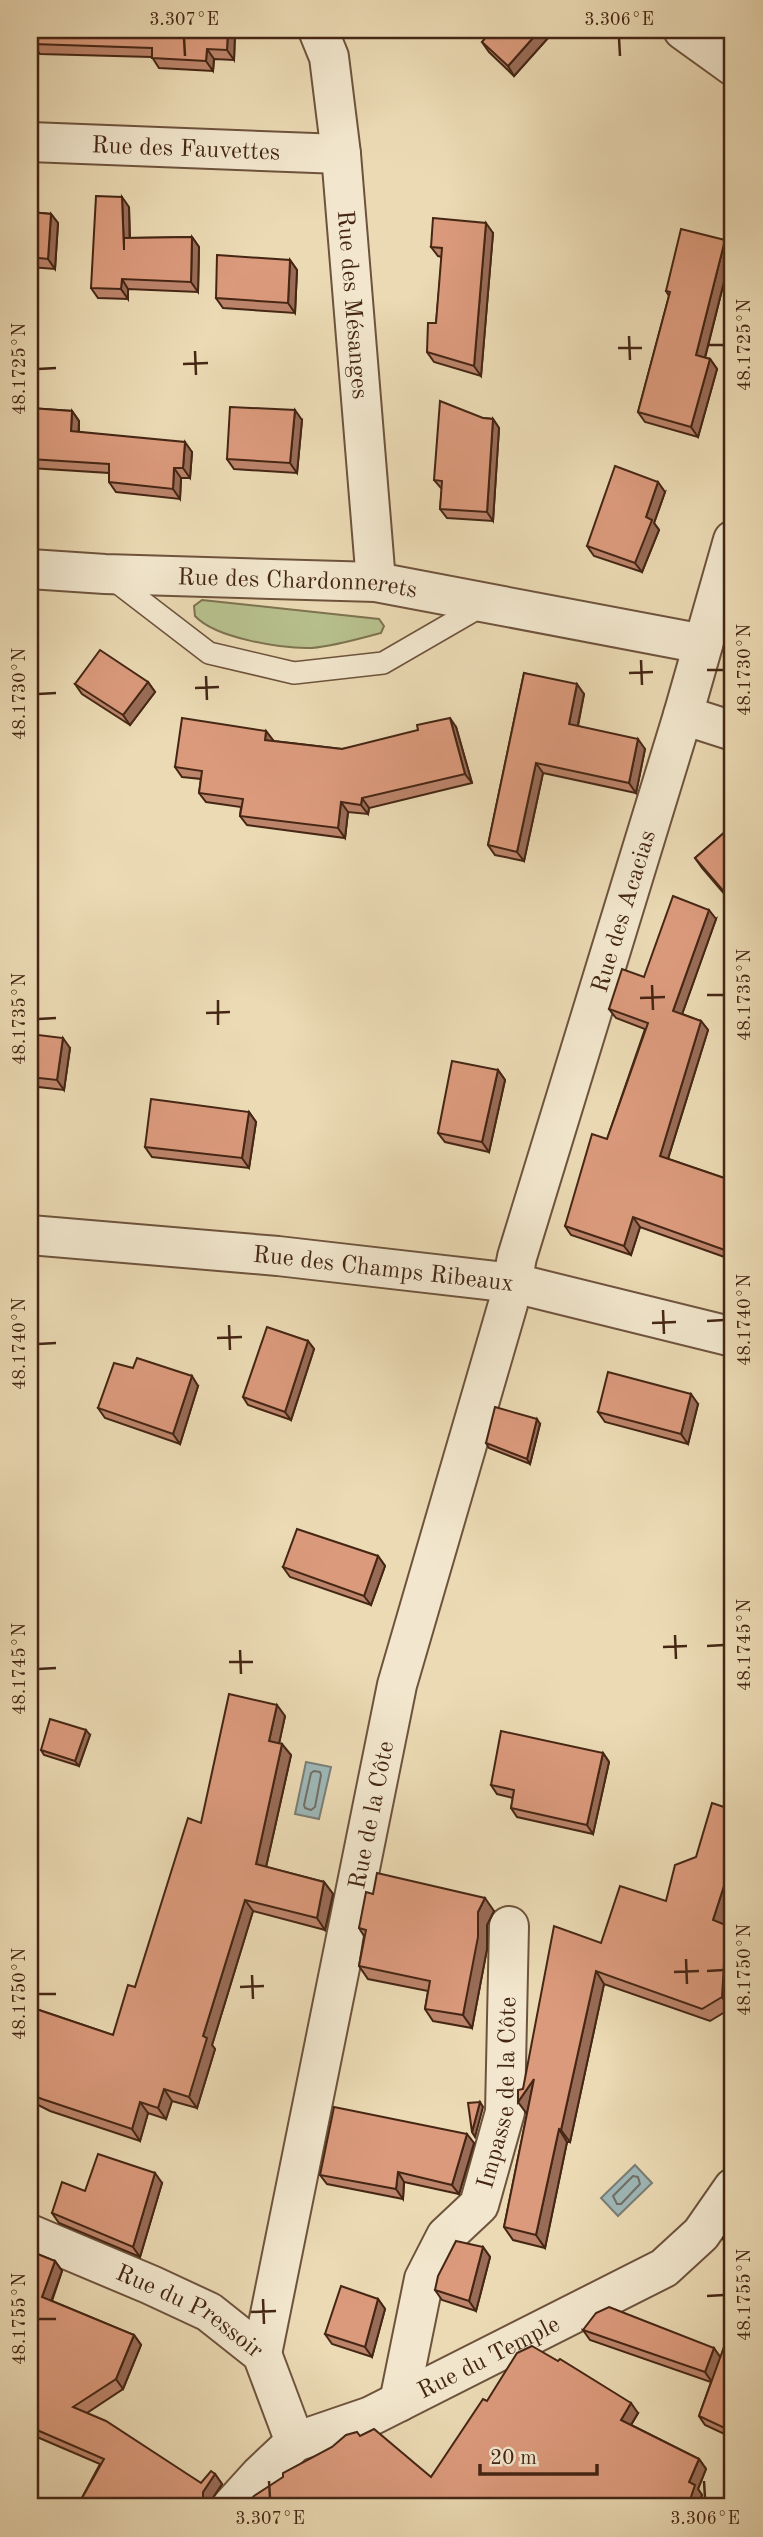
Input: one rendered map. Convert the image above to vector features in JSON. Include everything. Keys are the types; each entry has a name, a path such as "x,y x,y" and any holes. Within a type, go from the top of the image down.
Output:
{"street":[{"name":"Rue des Mésanges","path":"318,30 329,57 341,154 376,582"},
{"path":"683,30 733,66"},
{"name":"Rue des Fauvettes","path":"30,142 341,154"},
{"name":"Rue des Acacias","path":"514,1283 517,1257 683,715 733,540"},
{"name":"Rue des Chardonnerets","path":"30,569 105,574 376,582 703,645"},
{"path":"683,715 733,731"},
{"name":"Rue des Champs Ribeaux","path":"30,1235 278,1256 514,1283 733,1337"},
{"name":"Rue de la Côte","path":"262,2354 397,1685 514,1283"},
{"name":"Impasse de la Côte","path":"399,2402 424,2278 446,2236 479,2205 505,2112 509,1926"},
{"name":"Rue du Temple","path":"232,2507 260,2475 295,2442 372,2416 664,2268 701,2234 733,2190"},
{"name":"Rue du Pressoir","path":"30,2234 209,2312 262,2354 295,2442"}],"lane":[{"name":"Rue des Chardonnerets","path":"105,574 209,653 294,673 383,663 486,603"}],"green space":[{"path":"202,600 379,619 384,626 381,633 321,647 299,648 267,644 233,636 205,624 195,616 194,606"}],"water":[{"path":"306,1762 331,1767 319,1819 295,1814"},
{"path":"635,2165 652,2183 618,2216 601,2198"}],"building":[{"path":"34,30 228,30 227,50 207,49 206,61 152,58 152,48 33,44"},
{"path":"479,30 540,30 508,66 482,42 487,36"},
{"path":"96,196 122,197 124,250 124,238 192,237 191,282 122,279 121,289 91,288"},
{"path":"30,212 51,214 48,259 30,257"},
{"path":"433,218 486,223 474,366 427,352 428,323 436,323 442,248 431,247"},
{"path":"681,229 725,240 696,355 710,359 691,427 638,412 670,292 666,291"},
{"path":"217,255 290,260 288,303 216,298"},
{"path":"440,401 483,418 493,419 487,512 440,509 442,481 434,480"},
{"path":"230,407 295,410 290,463 227,459"},
{"path":"30,408 72,411 71,431 185,442 183,468 174,468 173,489 109,482 109,464 30,459"},
{"path":"615,466 658,482 646,517 652,520 635,563 587,546"},
{"path":"100,650 148,682 123,715 75,684"},
{"path":"524,673 577,684 569,724 638,739 629,783 536,763 517,852 488,845"},
{"path":"182,718 266,731 265,740 342,749 418,730 417,725 450,718 465,774 362,798 361,805 341,802 338,828 240,816 243,799 199,793 202,771 175,767"},
{"path":"733,825 733,899 732,901 695,858"},
{"path":"673,896 709,910 673,1011 701,1021 660,1156 733,1181 733,1253 633,1217 624,1246 565,1226 592,1134 607,1139 648,1023 609,1009 622,969 644,977"},
{"path":"30,1034 63,1038 57,1080 30,1077"},
{"path":"452,1061 498,1070 482,1142 438,1133"},
{"path":"151,1099 249,1112 242,1158 145,1147"},
{"path":"267,1327 308,1341 285,1412 243,1397"},
{"path":"137,1358 192,1376 173,1434 98,1408 114,1363 133,1368"},
{"path":"608,1372 691,1394 681,1434 598,1412"},
{"path":"495,1407 537,1419 527,1459 486,1443"},
{"path":"297,1529 378,1556 364,1596 283,1567"},
{"path":"229,1694 277,1705 269,1741 282,1744 256,1864 324,1882 317,1918 245,1900 203,2036 207,2038 189,2097 164,2089 158,2108 140,2102 132,2129 30,2094 30,2007 113,2035 128,1985 135,1987 188,1818 201,1823"},
{"path":"50,1719 86,1730 75,1761 41,1750"},
{"path":"501,1731 603,1753 587,1825 511,1808 514,1790 491,1785"},
{"path":"712,1803 733,1810 733,1858 713,1920 733,1928 733,1967 724,1964 722,1997 702,2009 596,1971 536,2235 504,2227 534,2079 518,2102 518,2090 523,2089 554,1926 601,1943 620,1886 666,1901 675,1865 696,1857"},
{"path":"377,1873 485,1898 478,1912 478,1937 463,2015 425,2009 430,1981 359,1966 366,1930 359,1928 366,1892 373,1894"},
{"path":"480,2102 472,2132 468,2103"},
{"path":"334,2107 467,2134 452,2185 398,2172 396,2189 320,2175"},
{"path":"98,2154 155,2173 133,2247 52,2213 62,2182 85,2191"},
{"path":"733,2209 733,2242 723,2239"},
{"path":"456,2241 483,2247 469,2301 435,2290 438,2276"},
{"path":"30,2251 55,2261 42,2297 134,2335 116,2379 73,2407 106,2421 201,2483 211,2471 215,2474 203,2492 203,2503 206,2507 77,2507 104,2459 30,2427"},
{"path":"341,2286 378,2299 365,2347 325,2334"},
{"path":"609,2307 714,2348 705,2372 583,2330 596,2313"},
{"path":"733,2322 733,2432 699,2416"},
{"path":"532,2346 558,2361 560,2359 631,2403 621,2420 699,2459 689,2482 695,2485 690,2500 706,2507 391,2507 375,2499 370,2507 244,2507 254,2496 283,2477 283,2473 332,2447 346,2435 357,2432 360,2436 374,2429 431,2477 483,2399 487,2401 517,2353"}]}
